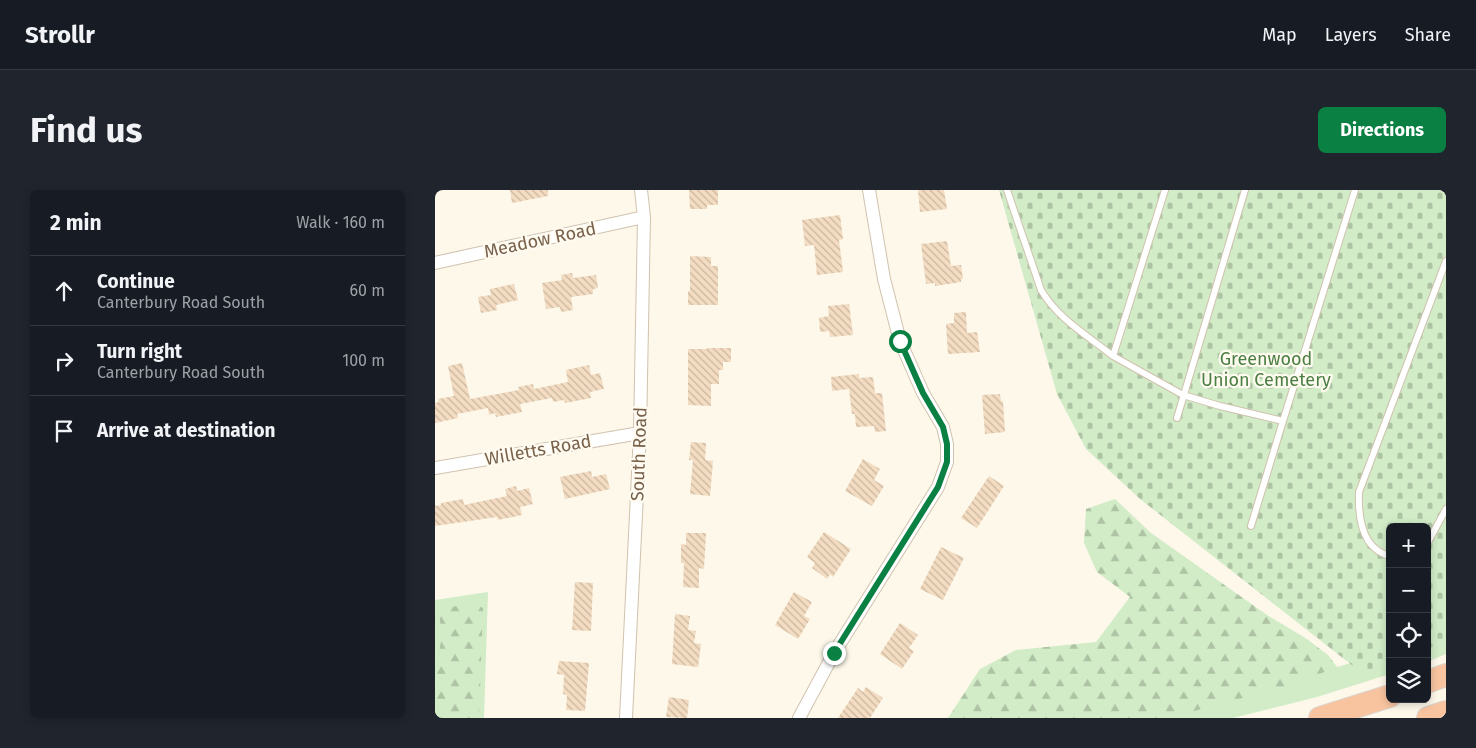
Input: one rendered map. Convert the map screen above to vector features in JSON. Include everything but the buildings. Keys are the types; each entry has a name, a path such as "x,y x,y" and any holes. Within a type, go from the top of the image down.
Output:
{"highway":[{"path":"1431,681 1446,675"},
{"path":"1320,718 1386,697"},
{"path":"1428,718 1446,712"}],"street":[{"name":"South Road","path":"626,718 640,433 644,217 641,190"},
{"path":"799,718 834,653 938,487 947,462 947,444 943,427 923,393 900,341 884,279 869,190"},
{"name":"Meadow Road","path":"435,263 644,217"},
{"name":"Willetts Road","path":"435,468 640,433"}],"lane":[{"path":"1007,190 1041,290 1057,312 1113,356 1183,395 1283,421"},
{"path":"1113,356 1165,190"},
{"path":"1177,418 1245,190"},
{"path":"1251,526 1355,190"},
{"path":"1386,555 1372,548 1366,538 1360,521 1359,492 1446,261"},
{"path":"1431,537 1446,509"}],"green space":[{"name":"Greenwood Union Cemetery","path":"999,190 1446,190 1446,642 1431,648 1431,523 1386,523 1386,664 1362,673 1140,499 1086,449 1057,394"},
{"path":"1115,499 1151,533 1267,615 1307,639 1328,655 1337,667 1291,685 1168,718 948,718 980,669 1016,650 1096,642 1130,597 1097,572 1084,543 1086,509"},
{"path":"488,592 484,718 435,718 435,600"},
{"path":"474,604 483,608 479,718 435,718 435,658 438,656 442,637 439,613 442,608"},
{"path":"1446,634 1446,654 1431,660 1431,658 1431,639"},
{"path":"1386,653 1386,675 1317,697 1233,718 1104,718 1286,670 1337,667"}],"route":[{"path":"834,653 938,487 947,462 947,444 943,427 923,393 900,341"}]}
